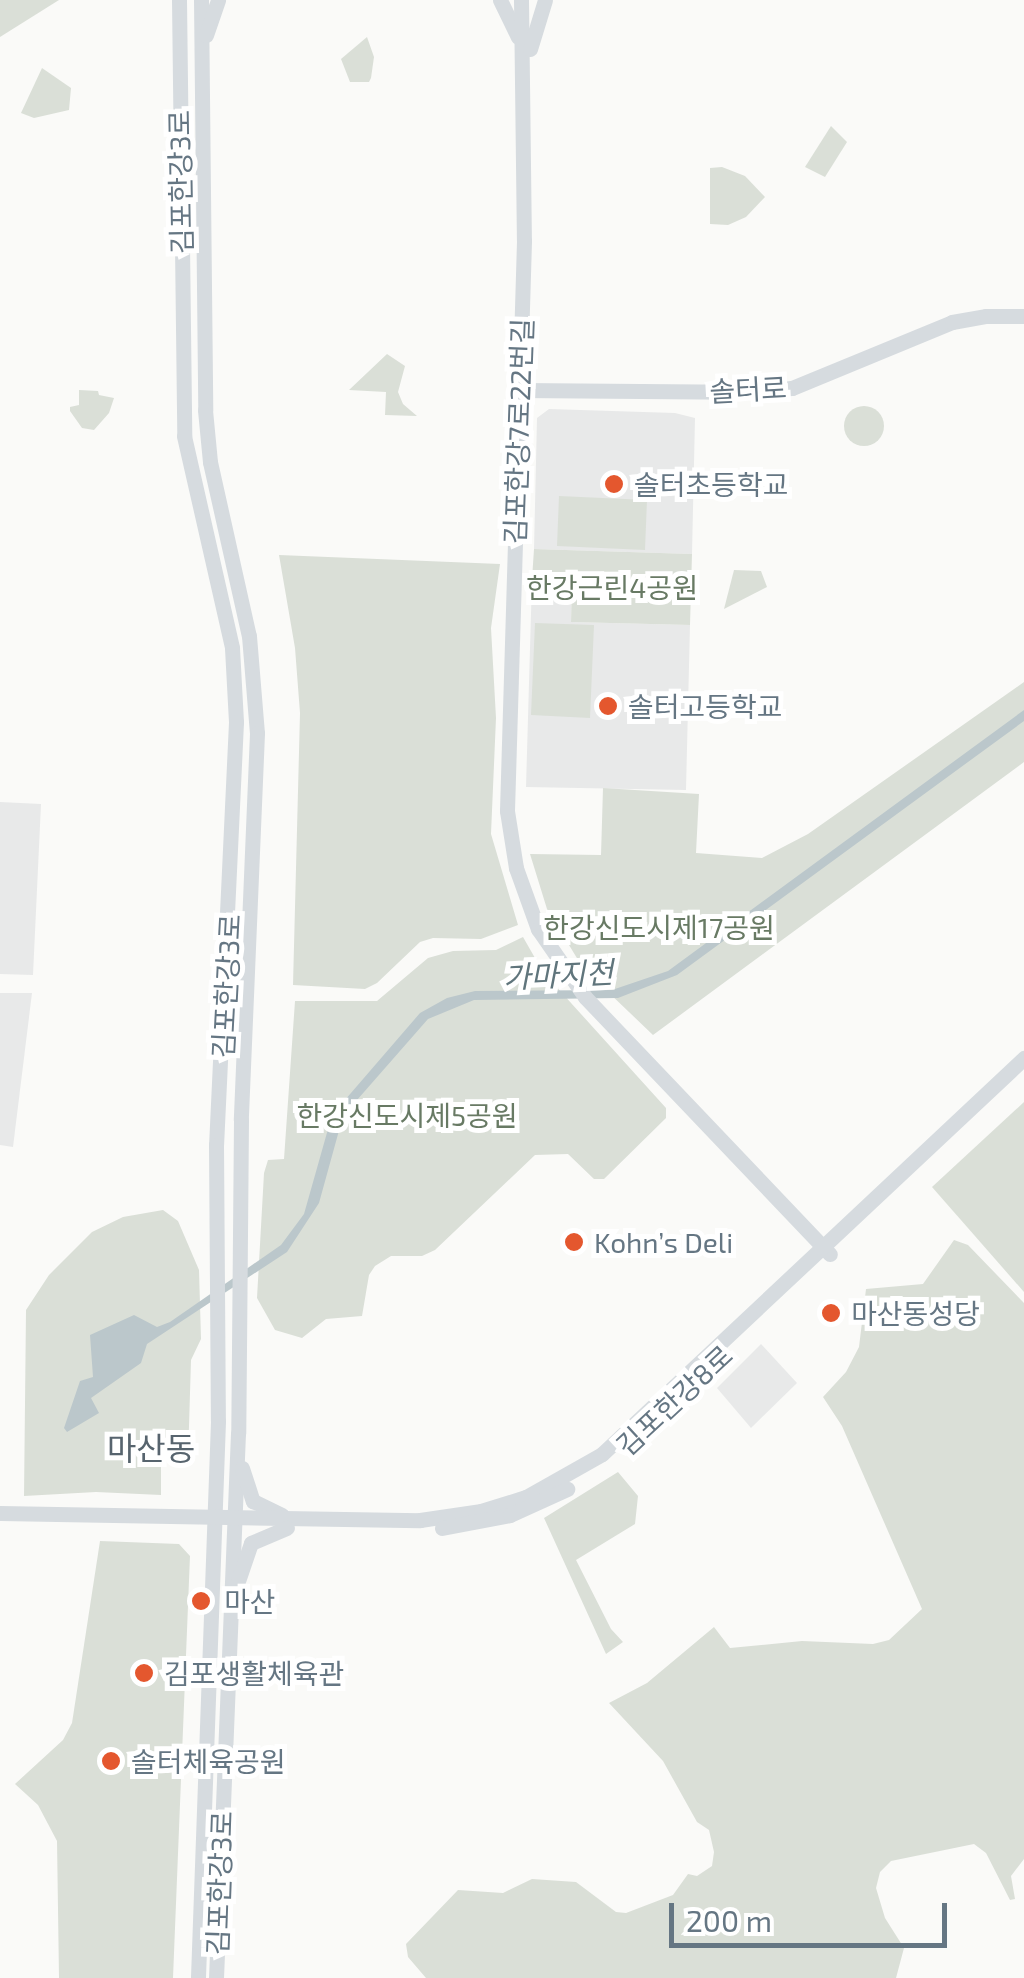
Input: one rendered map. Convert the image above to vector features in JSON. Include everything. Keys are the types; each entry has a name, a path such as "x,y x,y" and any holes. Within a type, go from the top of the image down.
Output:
{"street":[{"name":"김포한강3로","path":"179,0 180,388 191,476 232,648 236,722 216,1144 218,1322 198,1978"},
{"name":"김포한강3로","path":"201,0 206,422 248,636 256,701 238,1254 238,1434 216,1978"},
{"path":"200,64 218,0"},
{"path":"500,0 523,50"},
{"name":"김포한강7로22번길","path":"521,0 524,102 507,812 525,899 564,970 827,1252"},
{"path":"524,102 534,23 544,0"},
{"name":"솔터로","path":"519,390 792,388 952,322 986,316 1024,316"},
{"name":"김포한강8로","path":"827,1252 1024,1058"},
{"name":"김포한강8로","path":"0,1514 289,1523 455,1516 507,1504 553,1486 602,1454 1024,1070"},
{"path":"229,1624 252,1543 289,1523 248,1494 238,1434"}],"shaded area":[{"name":"솔터초등학교","path":"549,409 675,413 695,418 692,554 534,549 537,418"},
{"name":"솔터고등학교","path":"532,579 572,580 571,622 690,625 686,790 526,787"},
{"path":"1024,710 1024,721 677,975 618,998 474,1000 428,1019 343,1116 319,1203 287,1252 147,1344 141,1363 91,1398 99,1413 67,1432 64,1428 80,1381 93,1377 90,1335 134,1315 157,1327 170,1322 281,1245 304,1214 332,1115 420,1013 447,998 475,991 612,990 668,971"},
{"path":"0,802 41,804 33,975 0,974"},
{"path":"0,993 32,993 13,1147 0,1145"},
{"path":"761,1344 797,1383 751,1428 717,1388"}],"green space":[{"path":"0,0 59,0 0,37"},
{"path":"367,37 374,57 371,78 369,82 350,82 341,59"},
{"path":"42,68 71,88 69,110 34,118 21,113"},
{"path":"831,126 847,142 825,177 805,167"},
{"path":"722,167 745,176 765,197 746,217 728,225 710,224 710,168"},
{"path":"387,354 405,366 398,392 403,404 417,416 385,415 386,392 349,390"},
{"path":"79,390 98,391 99,395 114,398 109,413 94,430 82,428 70,411 70,407 79,405"},
{"path":"864,406 878,412 884,426 878,440 864,446 850,440 844,426 850,412"},
{"path":"559,496 647,500 645,550 557,546"},
{"name":"한강근린4공원","path":"534,549 692,554 690,625 571,622 572,581 532,579"},
{"path":"279,555 500,564 491,628 496,718 491,834 518,925 481,939 433,938 420,942 377,983 365,989 293,985 300,713 295,648"},
{"path":"734,570 761,571 767,587 724,609"},
{"path":"535,623 594,625 590,718 531,715"},
{"name":"한강신도시제17공원","path":"1024,682 1024,762 653,1035 583,968 547,909 530,854 601,855 603,788 699,794 696,853 762,858 808,834"},
{"name":"한강신도시제5공원","path":"523,937 543,972 666,1108 666,1118 604,1179 594,1179 568,1154 535,1155 435,1250 422,1256 391,1256 375,1266 369,1275 362,1316 326,1319 302,1338 275,1330 257,1298 264,1173 268,1160 284,1159 295,1001 377,1001 428,958 453,951 496,950"},
{"path":"1024,1102 1024,1292 932,1187"},
{"path":"163,1210 178,1221 199,1270 201,1339 191,1360 188,1459 161,1460 161,1495 96,1492 24,1496 26,1310 49,1275 92,1232 123,1217"},
{"path":"954,1240 968,1245 1024,1303 1024,1859 1011,1876 1015,1899 1010,1900 986,1853 974,1844 891,1861 880,1872 876,1888 885,1918 904,1948 896,1978 426,1978 408,1957 406,1944 458,1890 503,1893 532,1879 576,1882 616,1912 626,1913 673,1895 688,1874 697,1876 712,1866 714,1852 709,1830 697,1822 663,1761 609,1703 647,1683 714,1627 730,1648 802,1641 873,1644 889,1640 922,1609 842,1426 823,1397 846,1372 859,1347 866,1289 923,1284"},
{"path":"618,1472 638,1496 635,1524 576,1560 611,1629 623,1642 606,1654 544,1518"},
{"name":"솔터체육공원","path":"100,1541 179,1544 190,1556 173,1978 59,1978 57,1841 38,1805 15,1784 63,1740 72,1723"}],"place":[{"name":"솔터초등학교","path":"614,484"},
{"name":"솔터고등학교","path":"608,706"},
{"name":"Kohn’s Deli","path":"574,1242"},
{"name":"마산동성당","path":"831,1313"},
{"name":"마산","path":"201,1601"},
{"name":"김포생활체육관","path":"144,1673"},
{"name":"솔터체육공원","path":"111,1761"}],"district":[{"name":"마산동","path":"151,1447"}],"water label":[{"name":"가마지천","path":"558,974"}]}
